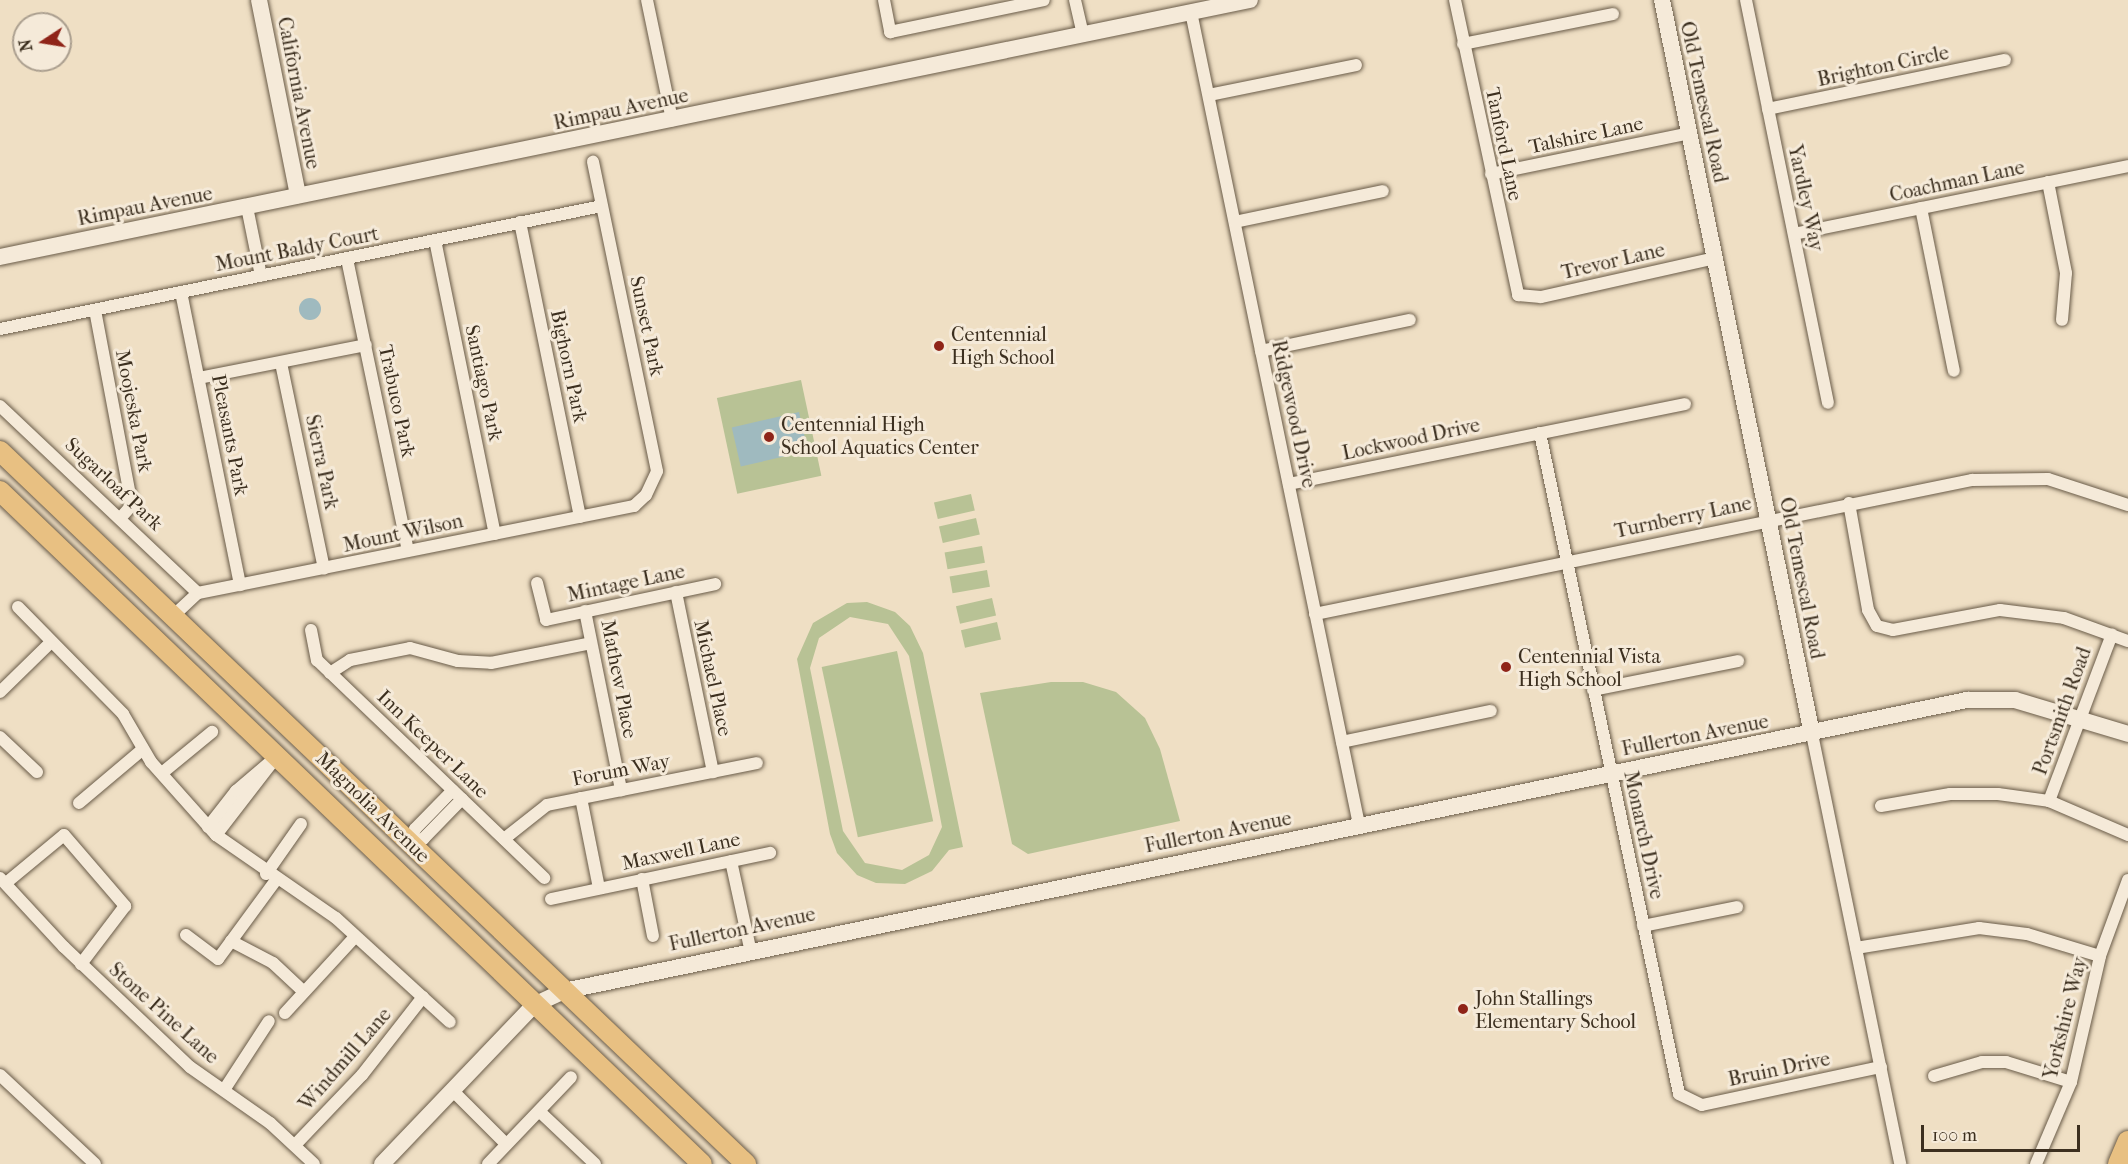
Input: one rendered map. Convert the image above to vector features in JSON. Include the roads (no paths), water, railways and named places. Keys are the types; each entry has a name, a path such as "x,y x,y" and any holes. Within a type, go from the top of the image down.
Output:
{"main road":[{"name":"California Avenue","path":"259,0 298,195"},
{"name":"Rimpau Avenue","path":"0,257 1250,0"},
{"name":"Old Temescal Road","path":"1662,0 1812,734"},
{"name":"Magnolia Avenue","path":"0,451 746,1164"},
{"name":"Magnolia Avenue","path":"0,491 277,756 388,866 699,1161"},
{"name":"Fullerton Avenue","path":"382,1164 534,1005 564,991 750,948 1990,698 2081,717 2128,734"},
{"path":"277,756 297,734"},
{"path":"388,866 410,843"},
{"path":"699,1161 717,1137"},
{"path":"2118,1164 2128,1141"}],"street":[{"path":"647,0 672,120"},
{"path":"884,0 890,32 1044,0"},
{"path":"1076,0 1083,35"},
{"name":"Tanford Lane","path":"1455,0 1518,295"},
{"name":"Yardley Way","path":"1746,0 1828,403"},
{"name":"Ridgewood Drive","path":"1191,12 1359,825"},
{"path":"1463,44 1613,14"},
{"name":"Brighton Circle","path":"1768,109 2005,60"},
{"path":"1209,95 1356,65"},
{"name":"Talshire Lane","path":"1491,174 1690,133"},
{"name":"Sunset Park","path":"593,162 657,471 646,495"},
{"name":"Coachman Lane","path":"1794,234 2128,166"},
{"path":"2048,182 2066,273 2062,320"},
{"path":"1235,222 1383,191"},
{"name":"Mount Baldy Court","path":"0,329 602,206"},
{"path":"247,207 261,276"},
{"path":"1921,208 1954,371"},
{"name":"Bighorn Park","path":"520,222 580,517"},
{"name":"Santiago Park","path":"435,240 495,534"},
{"name":"Trevor Lane","path":"1518,295 1541,297 1716,258"},
{"name":"Trabuco Park","path":"347,259 408,551"},
{"name":"Pleasants Park","path":"181,292 240,585"},
{"name":"Moojeska Park","path":"95,310 132,505 122,516"},
{"path":"1261,351 1410,320"},
{"path":"200,378 366,345"},
{"name":"Sierra Park","path":"281,363 324,569"},
{"name":"Lockwood Drive","path":"1289,484 1685,404"},
{"name":"Sugarloaf Park","path":"0,406 122,516 198,593"},
{"name":"Monarch Drive","path":"1540,433 1675,1086 1686,1101"},
{"name":"Turnberry Lane","path":"1316,614 1849,503 2024,476 2128,505"},
{"name":"Mount Wilson","path":"198,593 634,507 646,495"},
{"path":"1849,503 1868,610 1877,626 1893,630 2000,610 2064,618 2128,640"},
{"name":"Mintage Lane","path":"537,583 546,620 715,584"},
{"name":"Michael Place","path":"676,592 713,772"},
{"path":"172,617 198,593"},
{"path":"18,607 49,644 123,714 142,750 212,831 271,877 336,918 450,1022"},
{"name":"Mathew Place","path":"585,611 621,790"},
{"name":"Inn Keeper Lane","path":"311,630 317,660 544,878"},
{"name":"Portsmith Road","path":"2049,801 2112,634"},
{"path":"330,672 350,660 410,648 458,661 491,663 591,643"},
{"path":"0,692 49,644"},
{"path":"1593,690 1738,661"},
{"path":"1342,742 1491,711"},
{"path":"162,773 212,732"},
{"name":"Old Temescal Road","path":"1812,734 1900,1164"},
{"path":"0,737 37,772"},
{"path":"79,803 142,750"},
{"path":"212,831 236,791 277,756"},
{"name":"Forum Way","path":"504,839 535,812 581,798 757,763"},
{"path":"410,843 415,829 453,790"},
{"path":"1881,806 1974,792 2049,801 2128,835"},
{"path":"550,899 599,888 581,798"},
{"path":"410,843 423,839 462,799"},
{"path":"186,935 218,959 271,877 301,824"},
{"path":"3,881 64,835 125,906 81,964"},
{"name":"Maxwell Lane","path":"599,888 770,853"},
{"path":"731,861 750,948"},
{"path":"642,879 653,936"},
{"name":"Yorkshire Way","path":"2036,1164 2071,1082 2100,956 2128,880"},
{"name":"Stone Pine Lane","path":"3,881 81,964 224,1090 295,1145 314,1164"},
{"path":"1643,926 1737,907"},
{"path":"1856,948 1979,928 2027,934 2100,956"},
{"path":"285,1013 355,937"},
{"path":"231,941 273,963 304,992"},
{"name":"Windmill Lane","path":"295,1145 362,1075 423,997"},
{"path":"224,1090 269,1021"},
{"path":"1934,1076 1982,1062 2006,1062 2071,1082"},
{"name":"Bruin Drive","path":"1686,1101 1702,1105 1881,1068"},
{"path":"0,1075 95,1164"},
{"path":"488,1164 571,1077"},
{"path":"453,1091 506,1144"},
{"path":"539,1111 595,1164"}],"water":[{"path":"306,298 314,298 321,305 321,313 314,320 306,320 299,313 299,305"},
{"path":"799,412 808,451 741,466 732,428"}],"place":[{"name":"Centennial High School","path":"939,346"},
{"name":"Centennial High School Aquatics Center","path":"769,437"},
{"name":"Centennial Vista High School","path":"1506,667"},
{"name":"John Stallings Elementary School","path":"1463,1009"}]}
